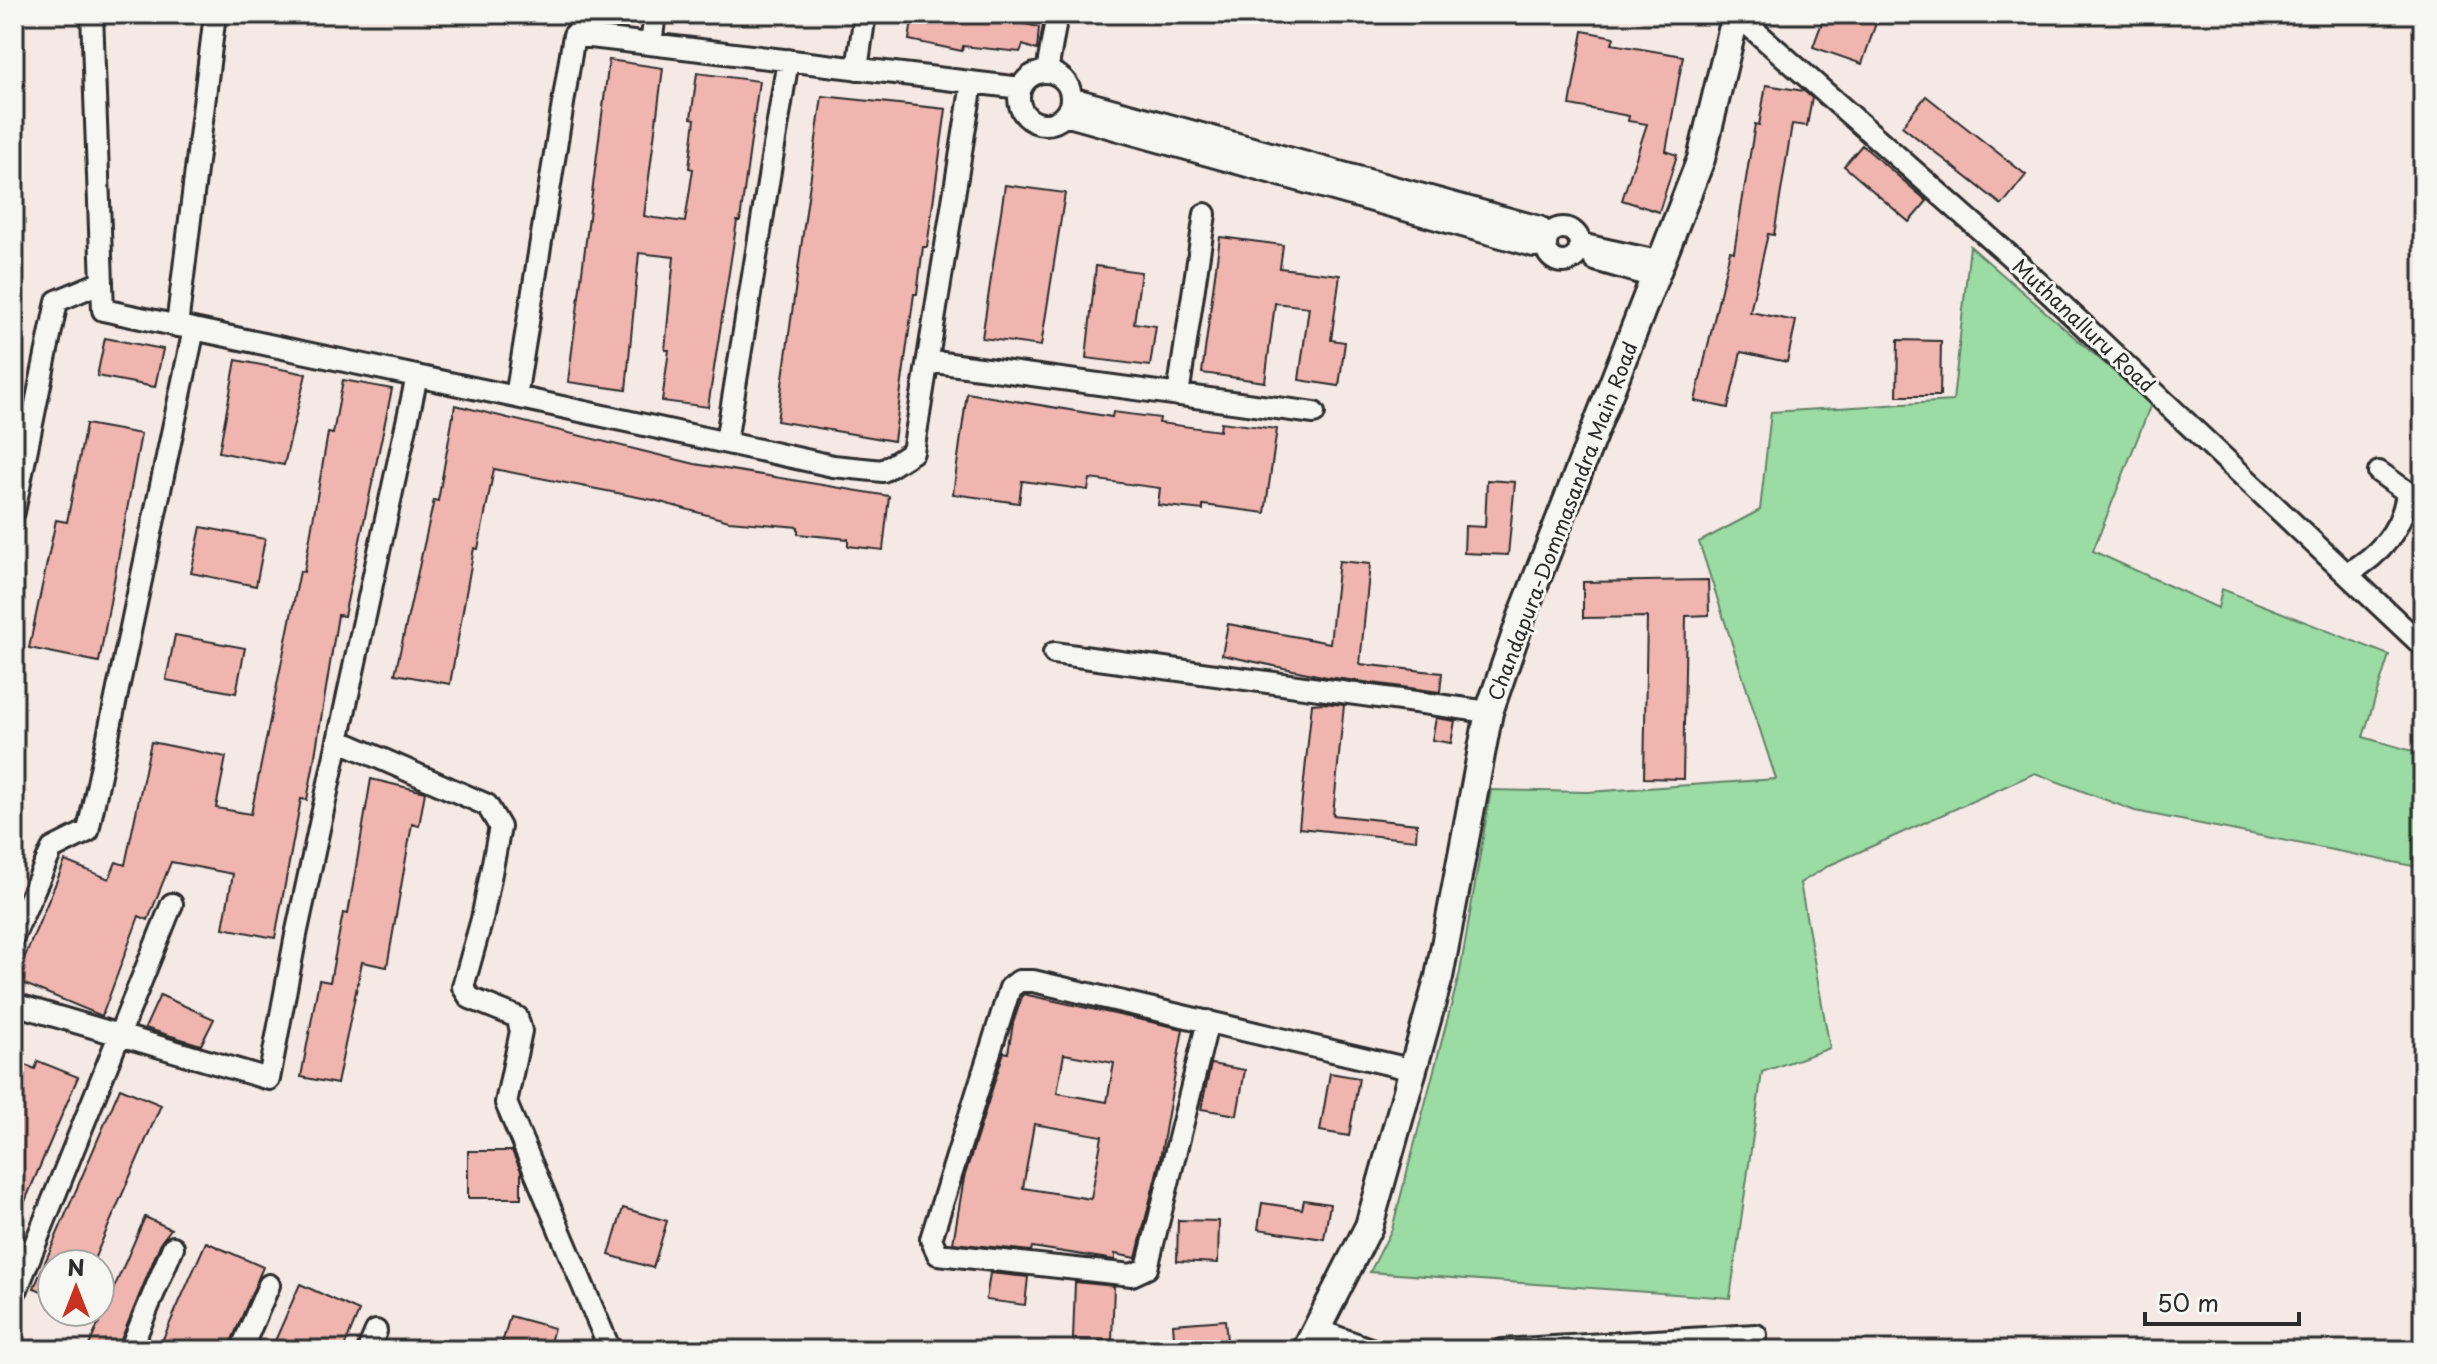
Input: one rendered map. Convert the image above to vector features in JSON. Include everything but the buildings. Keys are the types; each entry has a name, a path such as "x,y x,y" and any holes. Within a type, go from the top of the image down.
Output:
{"main road":[{"name":"Chandapura-Dommasandra Main Road","path":"1312,1340 1369,1226 1414,1070 1439,977 1489,712 1522,616 1701,159 1736,14"}],"street":[{"path":"92,14 103,310 833,466 883,471 913,452 972,83"},
{"path":"14,935 52,849 88,831 186,327 215,14"},
{"path":"651,44 655,14"},
{"path":"857,69 865,14"},
{"path":"1047,72 1057,14"},
{"name":"Muthanalluru Road","path":"1736,14 2010,256 2423,646"},
{"path":"516,397 574,35 1021,88"},
{"path":"726,442 788,60"},
{"path":"1047,72 1059,76 1068,85 1068,106 1057,121 1037,122 1022,109 1021,88 1036,73 1047,72"},
{"path":"1068,106 1534,246 1547,240 1555,229 1572,230 1579,250"},
{"path":"1178,395 1205,214"},
{"path":"1547,240 1548,255 1557,261 1568,261 1579,250"},
{"path":"1579,250 1659,270"},
{"path":"14,512 57,301 102,282"},
{"path":"928,361 1314,413"},
{"path":"14,1004 119,1038 269,1079 417,376"},
{"path":"2348,573 2370,561 2405,514 2407,492 2379,472"},
{"path":"1054,653 1489,712"},
{"path":"338,740 487,805 500,827 482,919 463,987 470,998 517,1017 521,1031 506,1103 610,1350"},
{"path":"17,1289 172,904"},
{"path":"1208,1021 1147,1268 1143,1273 1132,1275 938,1254 931,1239 1010,988 1019,981 1033,981 1208,1021 1414,1070"},
{"path":"130,1350 173,1247"},
{"path":"241,1350 269,1285"},
{"path":"1502,1350 1756,1335"},
{"path":"1312,1340 1373,1350"}],"green space":[{"path":"1970,246 2151,404 2093,551 2218,608 2222,589 2389,655 2363,737 2423,754 2423,868 2135,811 2035,773 1830,865 1800,883 1830,1048 1762,1072 1730,1298 1370,1272 1392,1229 1460,972 1491,790 1588,792 1776,779 1699,542 1760,510 1771,412 1953,401"}]}
